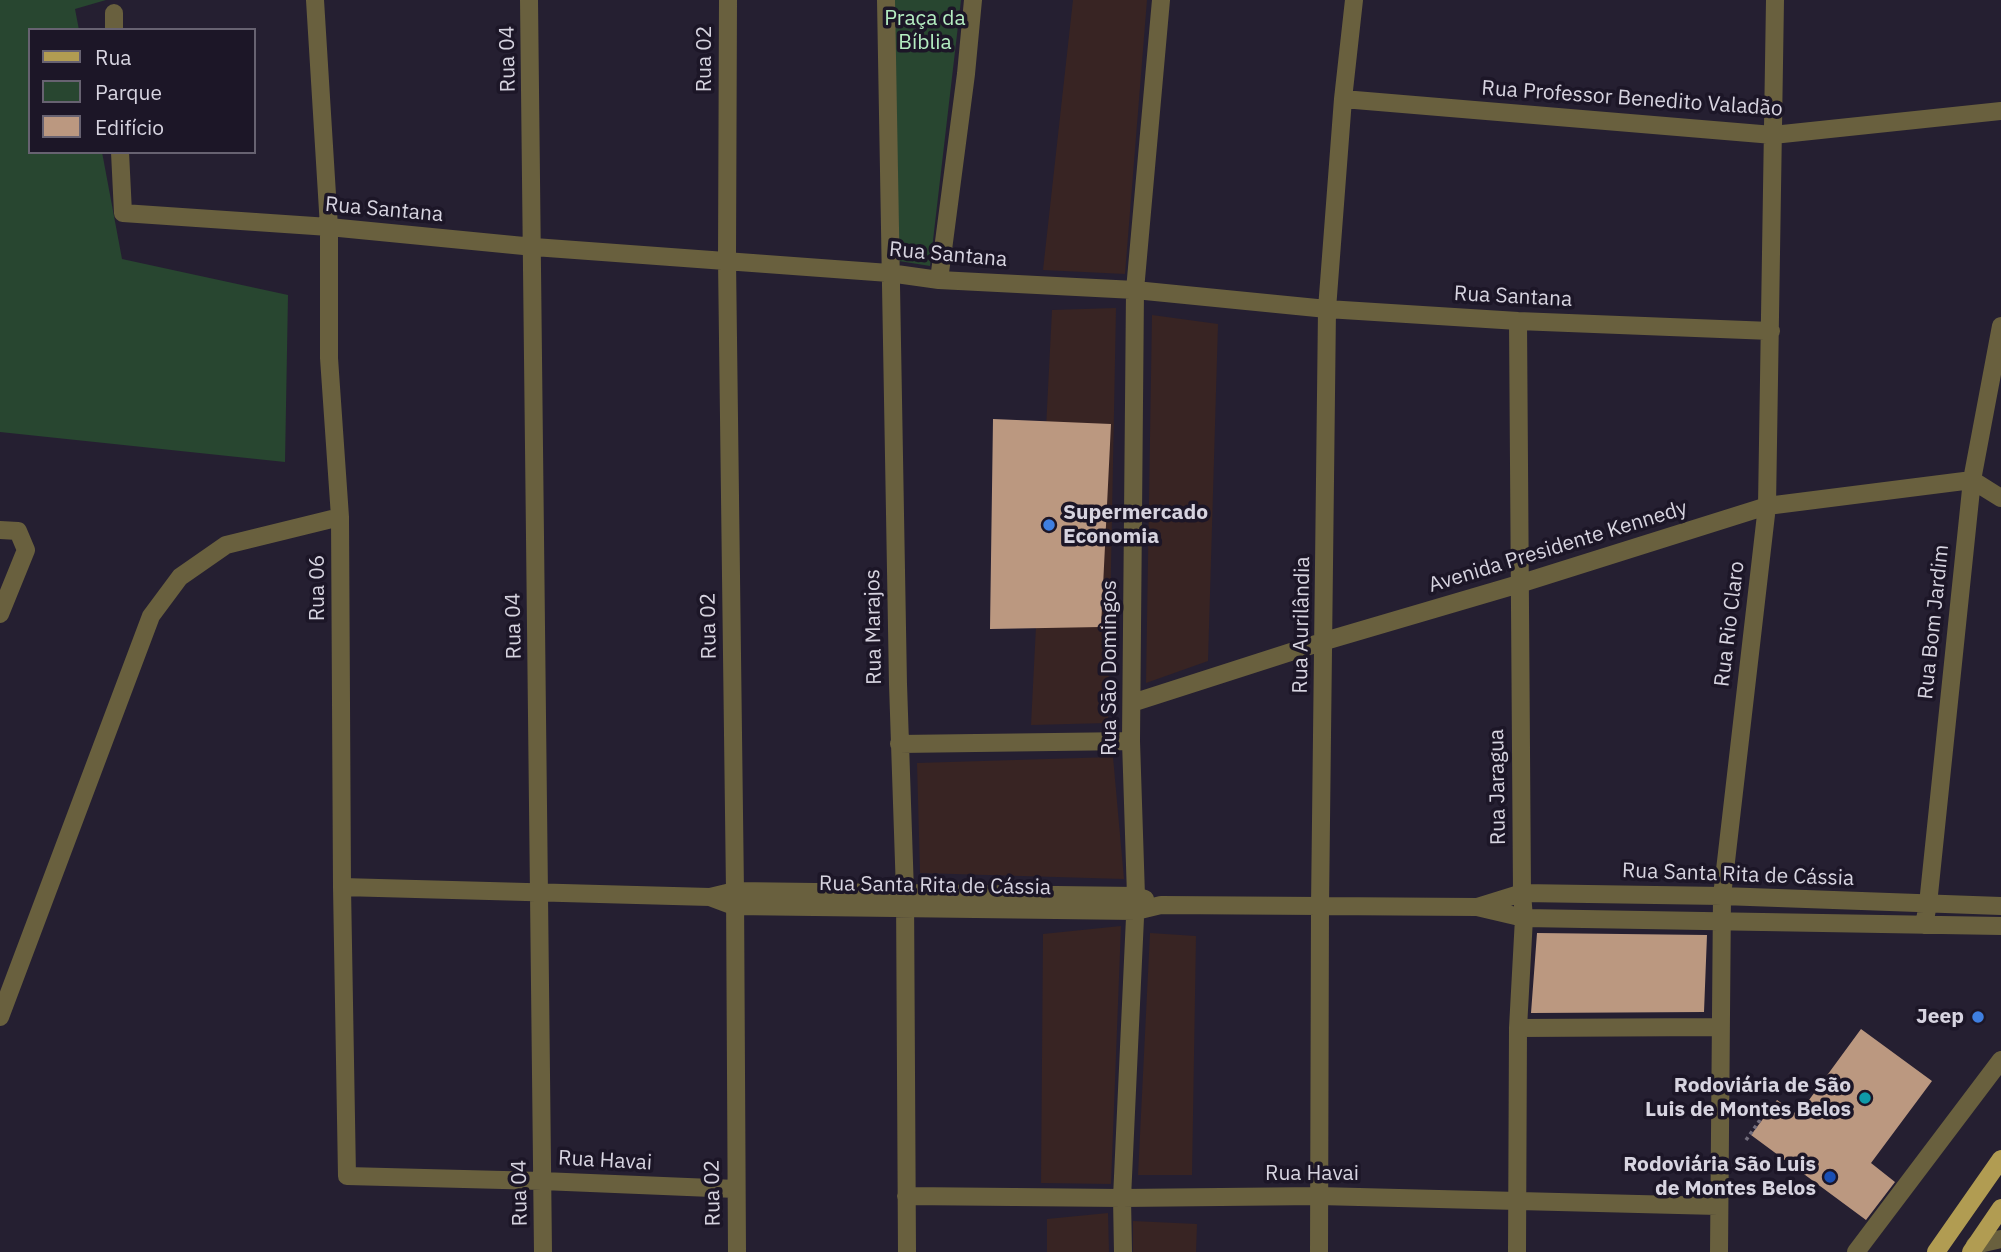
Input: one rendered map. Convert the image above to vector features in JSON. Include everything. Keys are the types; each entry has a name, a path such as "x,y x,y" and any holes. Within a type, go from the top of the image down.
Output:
{"main road":[{"path":"1936,1252 2001,1159"},
{"path":"1973,1249 2001,1208"}],"street":[{"name":"Rua 06","path":"315,0 329,227 329,358 340,517 347,1177"},
{"name":"Rua 04","path":"530,0 544,1252"},
{"name":"Rua 02","path":"728,0 727,260 737,1252"},
{"name":"Rua Marajos","path":"886,0 889,273 905,901 907,1252"},
{"path":"939,280 973,0"},
{"name":"Rua São Domingos","path":"1123,1252 1122,1198 1136,903 1131,741 1135,290 1161,0"},
{"name":"Rua Aurilândia","path":"1319,1252 1327,309 1343,99 1354,0"},
{"name":"Rua Rio Claro","path":"1719,1252 1721,896 1767,506 1775,0"},
{"name":"Rua Professor Benedito Valadão","path":"1343,99 1773,135 2001,111"},
{"name":"Rua Santana","path":"120,154 123,213 329,227 534,247 889,273 939,280 1135,290 1327,309 1518,321 1771,331"},
{"name":"Rua Jaragua","path":"1517,1252 1518,1028 1524,918 1518,321"},
{"name":"Rua Bom Jardim","path":"1924,925 1972,480 2001,326"},
{"path":"1972,480 2001,498"},
{"name":"Avenida Presidente Kennedy","path":"1132,703 1767,506 1972,480"},
{"path":"0,1017 151,616 180,577 226,545 340,517"},
{"path":"0,614 26,550 9,530"},
{"path":"899,744 1131,741"},
{"name":"Rua Santa Rita de Cássia","path":"342,887 735,899 1476,907 1524,918 2001,926"},
{"name":"Rua Santa Rita de Cássia","path":"1476,907 1522,893 1721,896 2001,906"},
{"path":"1518,1028 1720,1027"},
{"path":"1856,1252 2001,1060"},
{"name":"Rua Havai","path":"347,1177 736,1189"},
{"name":"Rua Havai","path":"906,1196 1319,1196 1718,1206"},
{"path":"1973,1249 2001,1239"}],"path":[{"path":"1745,1140 1760,1120"}],"shaded area":[{"path":"1073,0 1147,0 1125,274 1043,270"},
{"path":"1116,308 1108,723 1031,725 1052,310"},
{"path":"1152,315 1218,324 1208,661 1146,683"},
{"path":"1113,757 1124,879 920,873 917,763"},
{"path":"1121,926 1111,1184 1041,1183 1043,934"},
{"path":"1150,933 1196,936 1192,1175 1138,1175"},
{"path":"1108,1213 1109,1252 1047,1252 1047,1219"},
{"path":"1133,1221 1197,1224 1196,1252 1133,1252"}],"green space":[{"path":"0,0 106,0 75,9 79,28 28,28 28,154 102,154 122,259 288,295 285,462 0,432"},
{"name":"Praça da Bíblia","path":"894,0 961,0 930,266 899,261"}],"building":[{"name":"Supermercado Economia","path":"993,419 1111,424 1101,627 990,629"},
{"path":"1537,933 1707,935 1704,1012 1531,1013"},
{"path":"1861,1029 1932,1081 1871,1163 1895,1182 1866,1220 1751,1135 1777,1100 1798,1115"}],"place":[{"name":"Supermercado Economia","path":"1049,525"},
{"name":"Jeep","path":"1978,1017"},
{"name":"Rodoviária de São Luis de Montes Belos","path":"1865,1098"},
{"name":"Rodoviária São Luis de Montes Belos","path":"1830,1177"}]}
